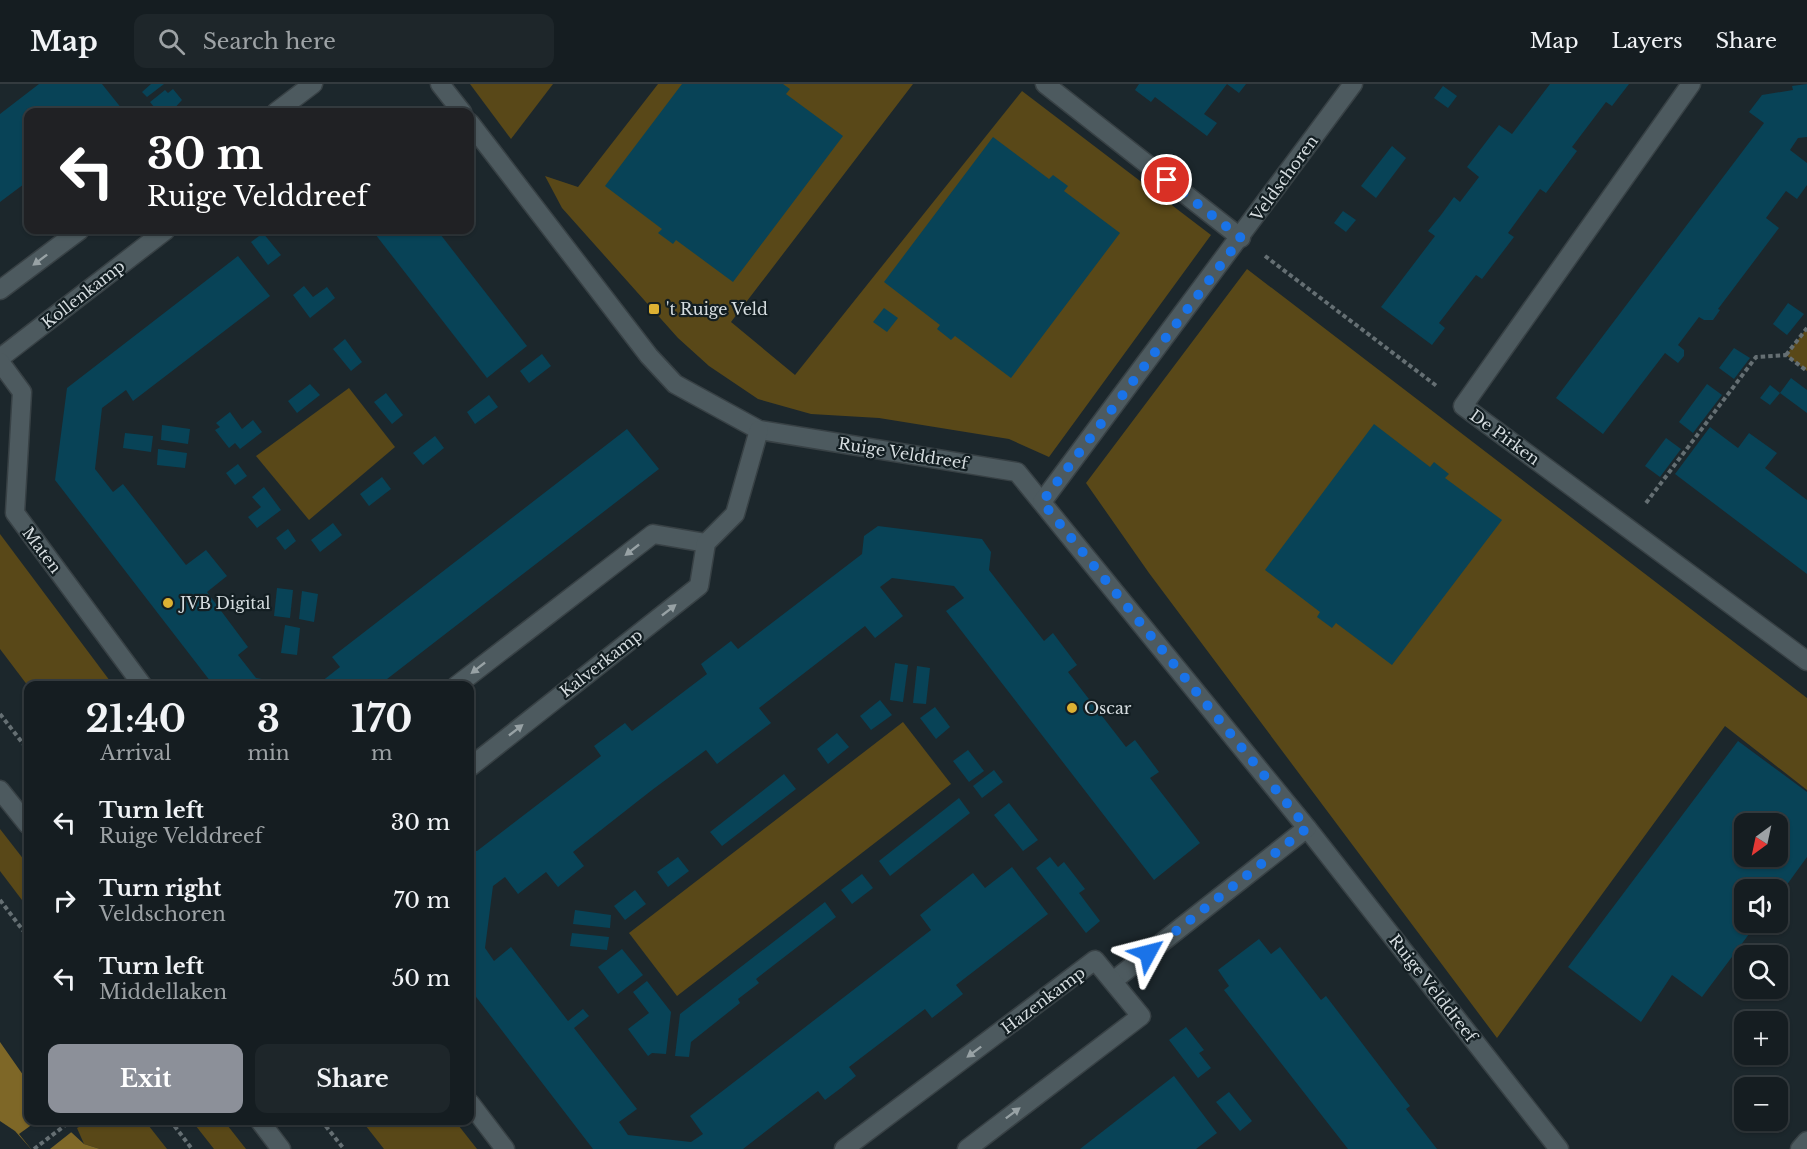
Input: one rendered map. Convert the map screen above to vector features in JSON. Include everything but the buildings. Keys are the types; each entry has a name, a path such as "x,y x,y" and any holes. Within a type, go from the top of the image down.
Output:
{"street":[{"path":"281,108 313,84"},
{"path":"440,84 459,108"},
{"path":"1045,84 1241,238"},
{"name":"Veldschoren","path":"1042,502 1241,238 1353,84"},
{"name":"De Pirken","path":"1691,84 1463,406 1807,661"},
{"name":"Ruige Velddreef","path":"474,128 631,332 675,384 759,430 1017,472 1307,828 1559,1149"},
{"path":"0,290 75,234"},
{"name":"Kollenkamp","path":"0,360 161,234"},
{"name":"Maten","path":"0,360 22,392 15,513 139,681"},
{"path":"462,681 652,534 706,543 735,514 759,430"},
{"name":"Kalverkamp","path":"474,763 699,586 706,543"},
{"path":"0,790 24,820"},
{"path":"1113,981 1307,828"},
{"name":"Hazenkamp","path":"844,1149 1095,960 1141,1016 967,1149"},
{"path":"474,1108 505,1149"},
{"path":"264,1125 281,1149"},
{"path":"1800,1149 1807,1141"}],"path":[{"path":"1241,238 1463,406"},
{"path":"1786,355 1807,328"},
{"path":"1628,528 1756,357 1786,355 1807,371"},
{"path":"0,714 24,745"},
{"path":"0,900 24,932"},
{"path":"34,1149 66,1125"},
{"path":"174,1125 192,1149"},
{"path":"325,1125 344,1149"}],"shaded area":[{"path":"470,84 553,84 511,139"},
{"path":"658,84 913,84 731,322 795,375 1022,91 1211,235 1049,457 1009,439 879,418 811,414 758,399 709,366 678,338 562,208 545,176 578,187"},
{"path":"1247,269 1807,698 1807,790 1725,726 1497,1038 1149,573 1086,483"},
{"path":"1807,328 1807,371 1786,355"},
{"path":"349,388 395,447 309,520 256,456"},
{"path":"0,534 110,681 24,681 0,649"},
{"path":"903,722 951,784 677,996 629,933"},
{"path":"0,829 24,860 24,903 0,871"},
{"path":"0,1042 24,1076 24,1125 63,1125 84,1144 100,1149 31,1149 15,1131 0,1121"},
{"path":"83,1125 148,1125 167,1149 100,1149 84,1144 77,1128"},
{"path":"195,1125 227,1125 246,1149 214,1149"},
{"path":"365,1125 458,1125 477,1149 384,1149"}],"pier":[{"path":"31,1125 69,1125 74,1130 50,1149 31,1149 19,1134"}],"place":[{"name":"'t Ruige Veld","path":"654,309"},
{"name":"JVB Digital","path":"168,603"},
{"name":"Oscar","path":"1072,708"}],"route":[{"path":"1148,953 1307,828 1042,502 1241,238 1167,180"}]}
